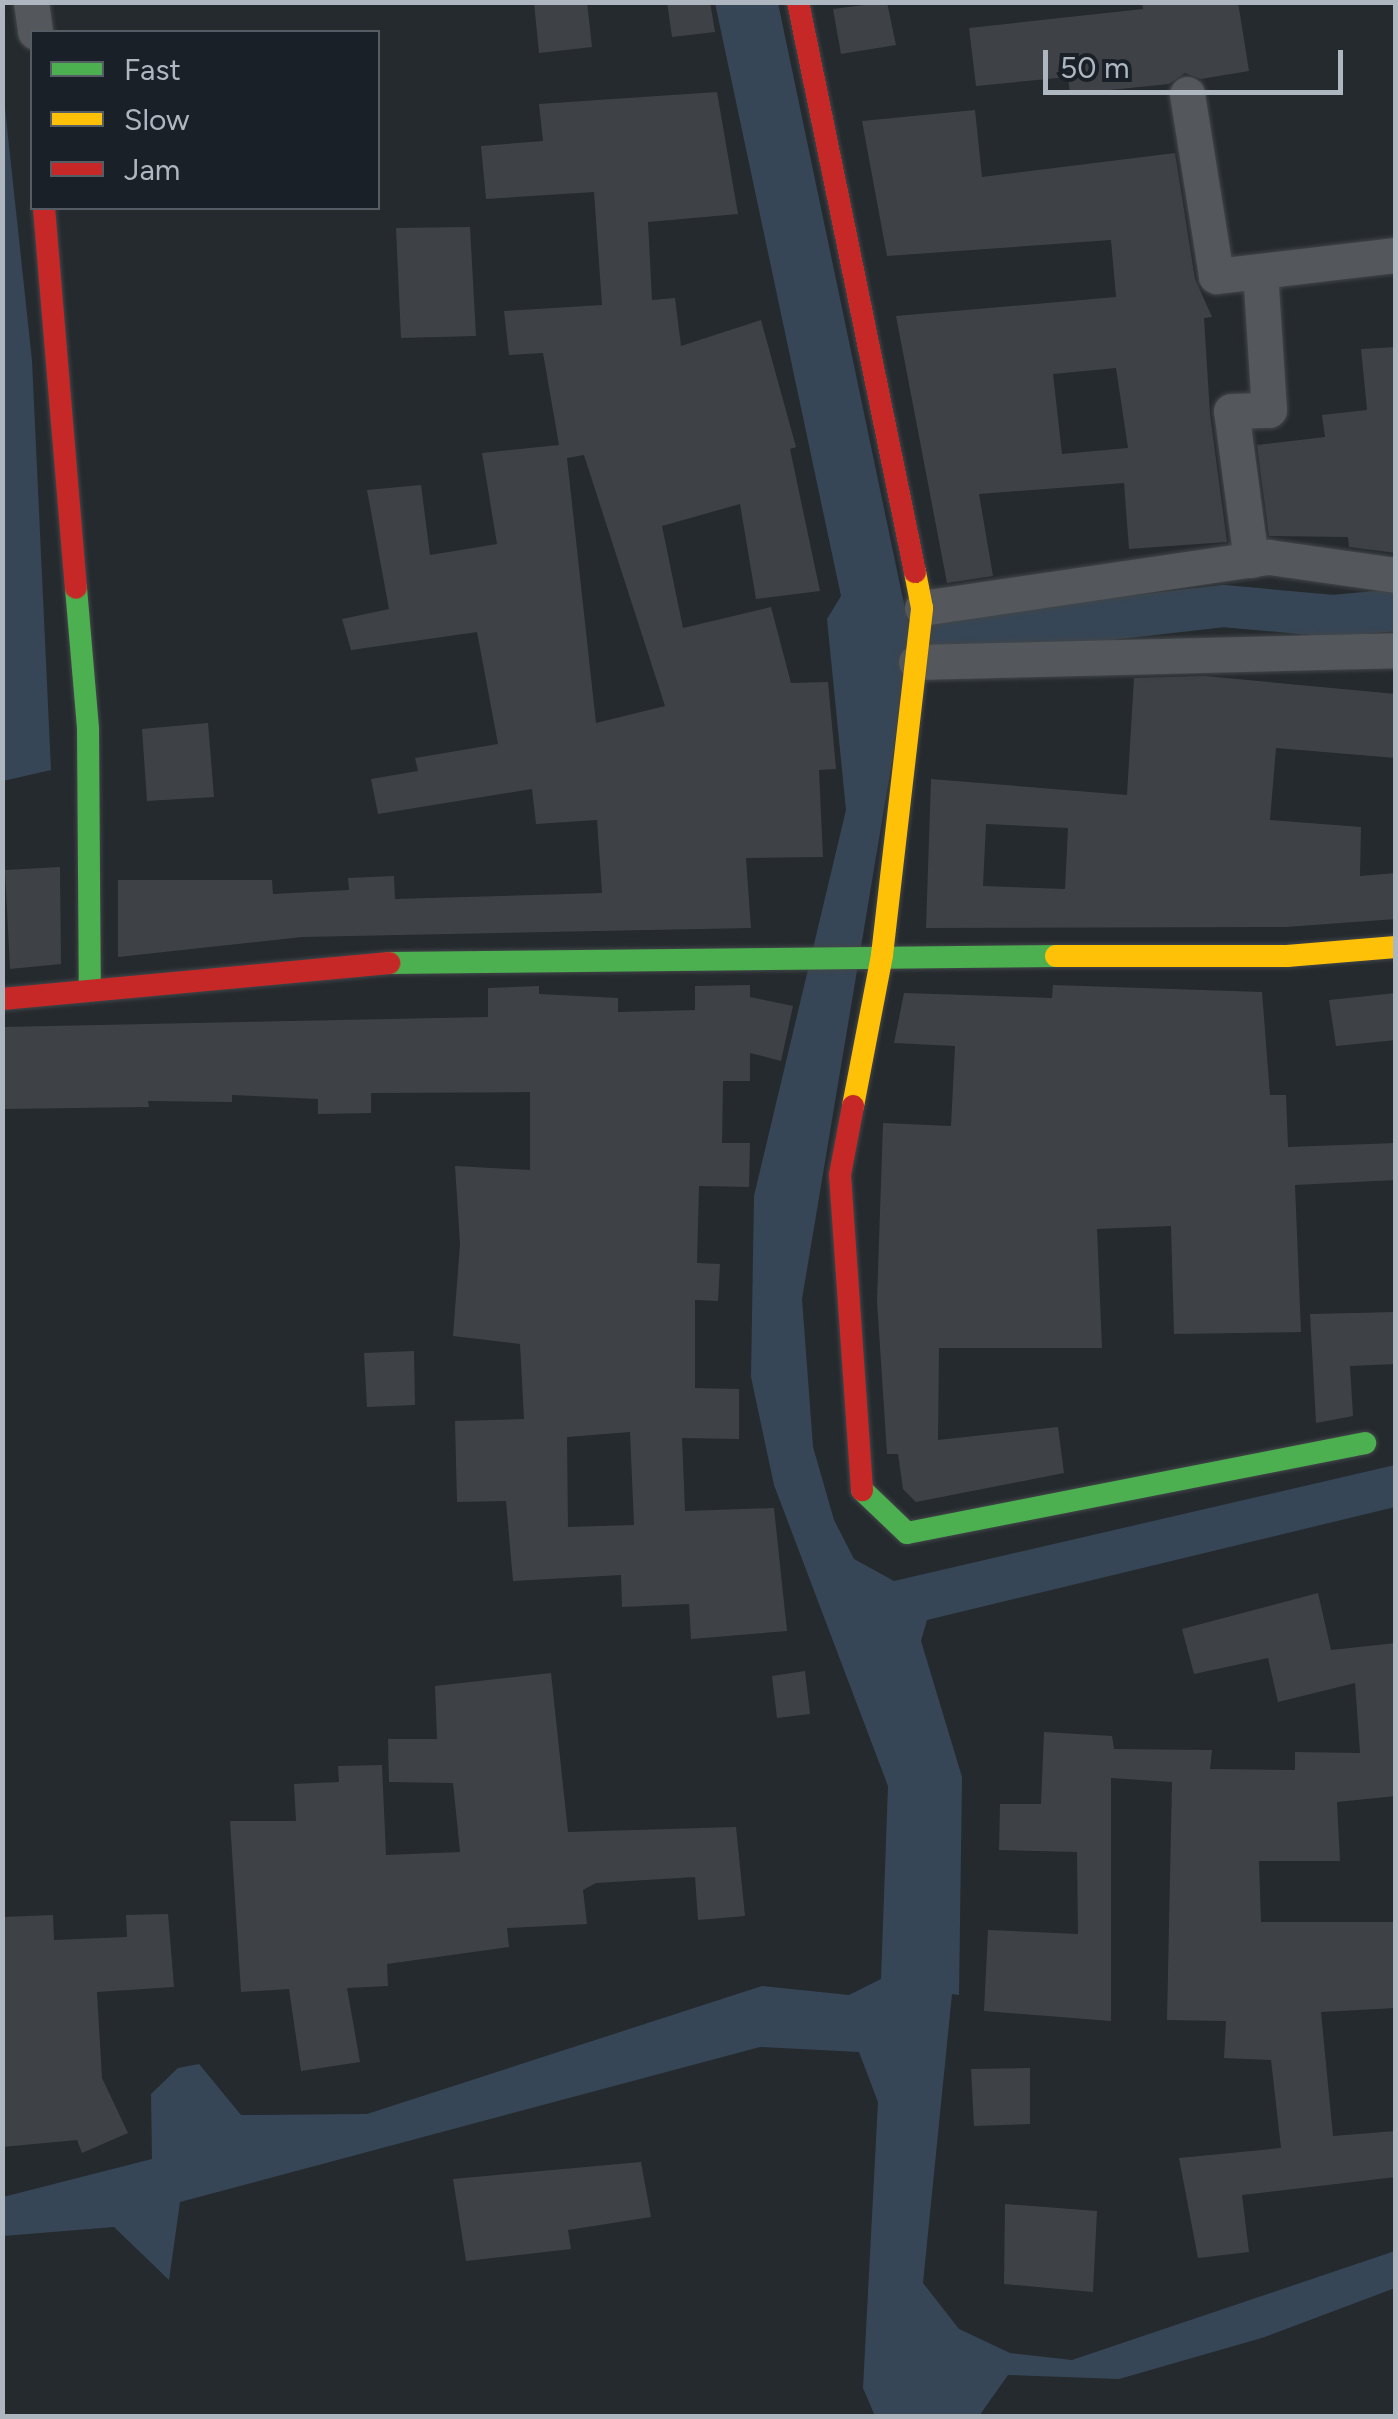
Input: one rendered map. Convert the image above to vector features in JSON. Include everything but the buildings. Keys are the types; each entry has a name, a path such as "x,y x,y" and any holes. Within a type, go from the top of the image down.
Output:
{"street":[{"path":"31,2 34,30"},
{"path":"798,2 852,236 922,608 882,955 840,1175 861,1488 907,1533 1365,1443"},
{"path":"1187,94 1216,276 1396,255"},
{"path":"44,210 88,729 90,990"},
{"path":"1251,560 1231,411 1268,410 1260,271"},
{"path":"922,608 1251,560 1396,575"},
{"path":"916,662 1396,650"},
{"path":"2,999 303,966 882,955 1287,956 1396,947"}],"water":[{"path":"715,3 778,3 912,642 802,1299 813,1447 834,1520 854,1559 894,1581 1395,1465 1395,1507 927,1620 921,1641 962,1777 959,1995 952,1994 923,2283 959,2329 1010,2353 1072,2360 1395,2251 1395,2288 1265,2337 1119,2379 1008,2375 979,2416 875,2416 863,2388 878,2102 859,2052 760,2047 180,2202 169,2280 114,2227 3,2236 3,2197 152,2159 151,2094 178,2068 199,2064 241,2115 367,2114 762,1986 849,1995 881,1979 888,1786 774,1485 751,1377 754,1196 846,810 827,619 841,596"},
{"path":"2,80 32,361 51,770 3,781"}],"waterway":[{"path":"912,642 1223,606 1333,616 1396,610"}],"traffic: fast":[{"path":"76,588 88,729 90,990"},
{"path":"389,963 1056,956"},
{"path":"862,1490 907,1533 1365,1443"}],"traffic: slow":[{"path":"853,1106 882,955 922,608 915,572"},
{"path":"1056,956 1287,956 1396,947"}],"traffic: jam":[{"path":"798,2 915,572"},
{"path":"44,210 76,588"},
{"path":"2,999 389,963"},
{"path":"853,1106 840,1175 862,1490"}]}
